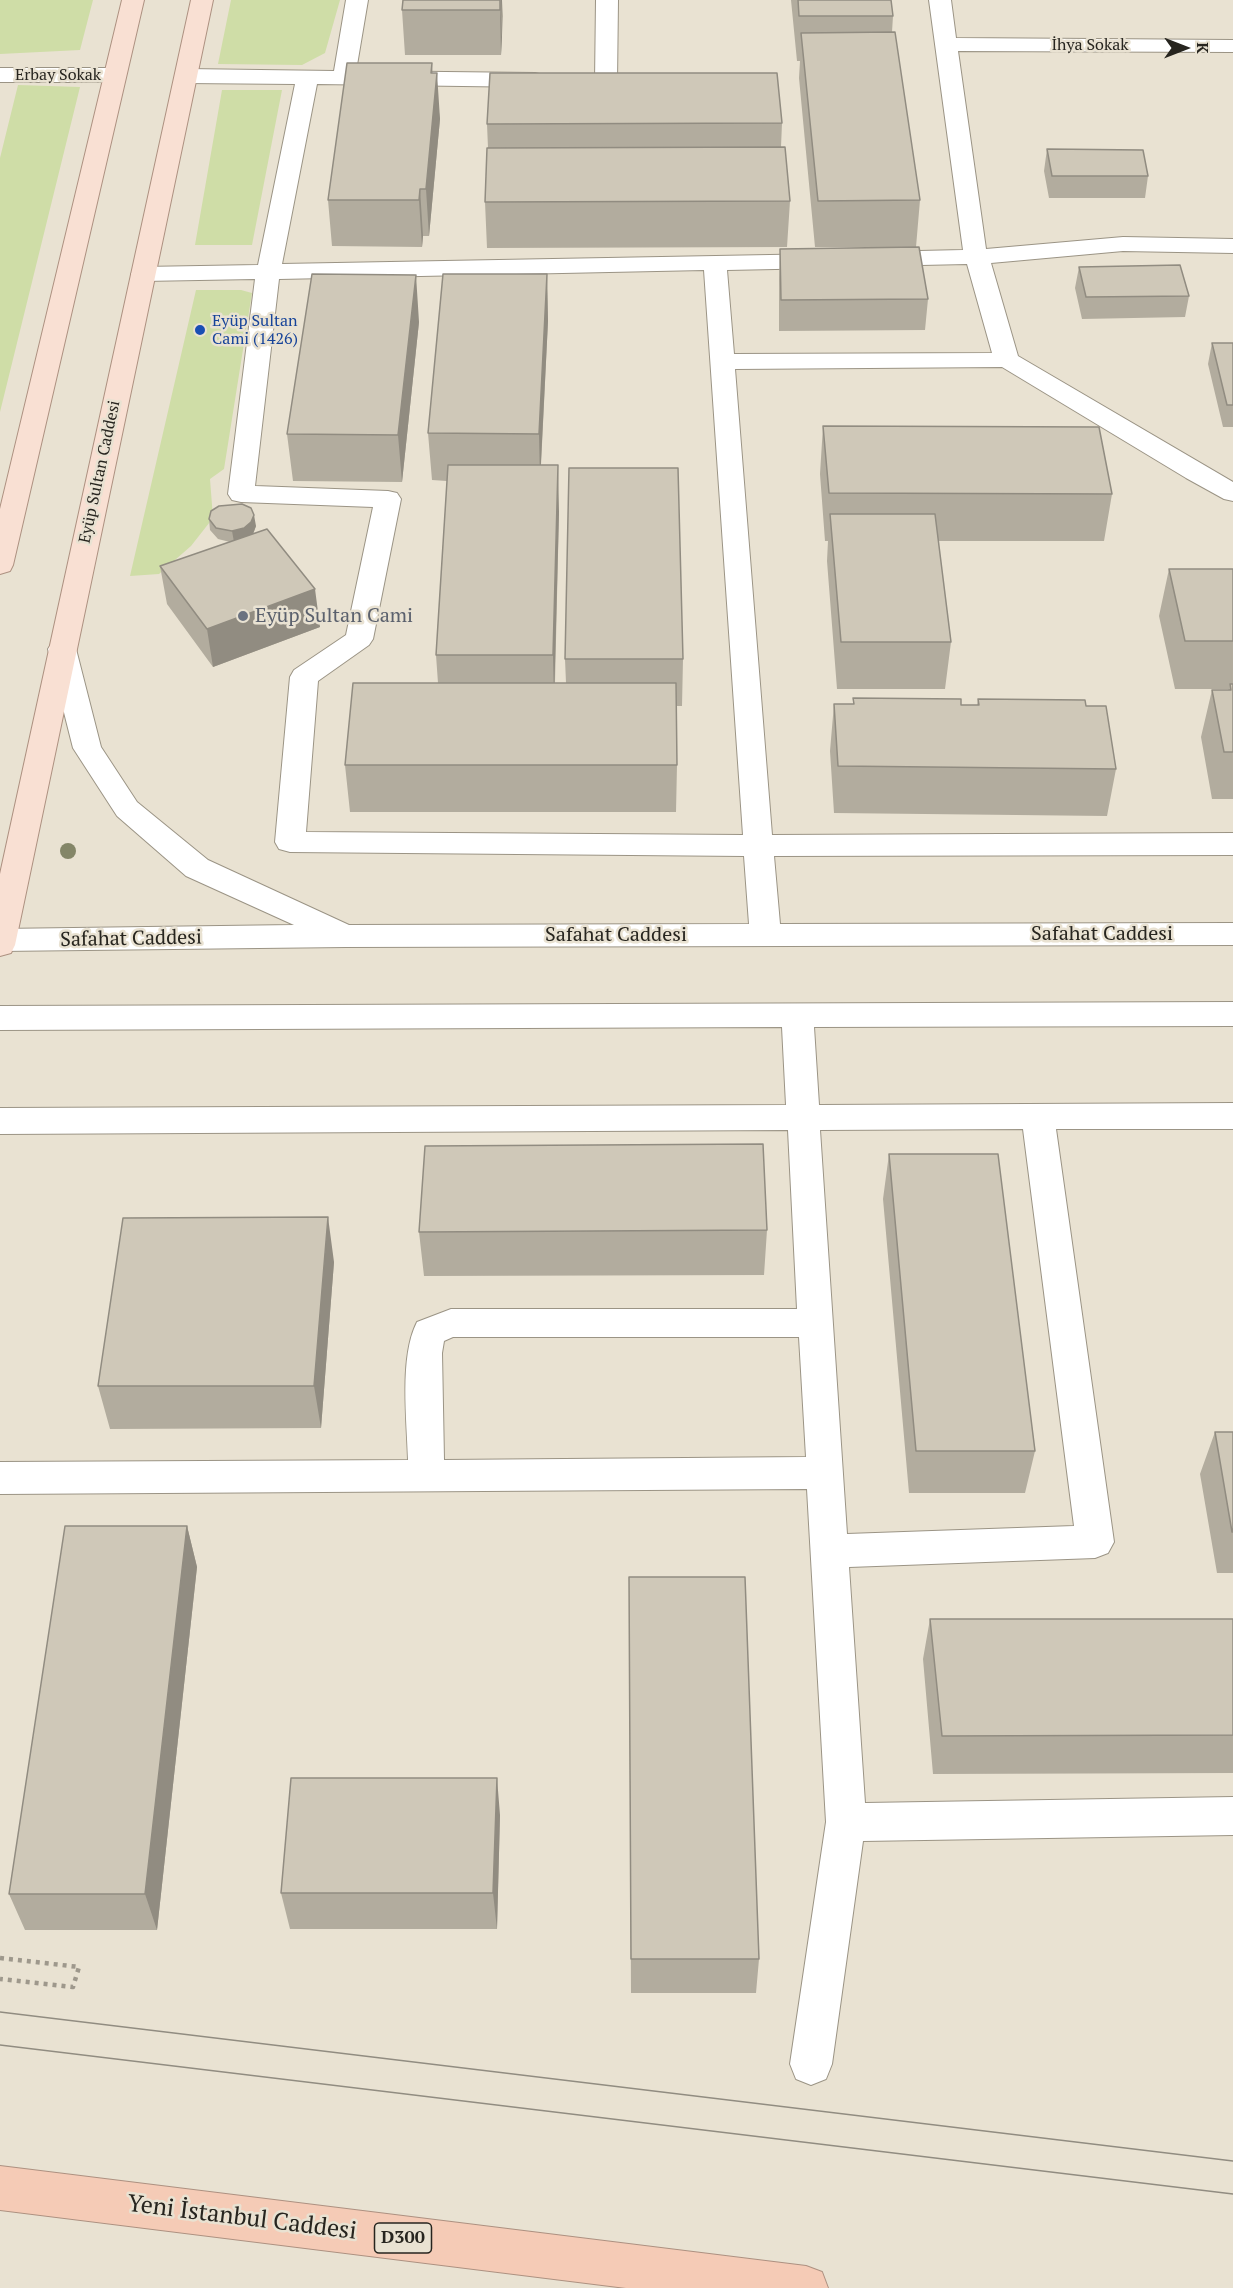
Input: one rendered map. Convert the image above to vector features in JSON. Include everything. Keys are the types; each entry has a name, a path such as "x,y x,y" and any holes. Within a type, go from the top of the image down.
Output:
{"highway":[{"name":"Yeni İstanbul Caddesi","path":"8,2183 806,2288"}],"main road":[{"path":"0,565 7,512 133,0"},
{"name":"Eyüp Sultan Caddesi","path":"0,942 202,0"}],"street":[{"path":"344,77 357,0"},
{"path":"606,82 607,0"},
{"path":"940,0 977,257 1007,360"},
{"name":"İhya Sokak","path":"946,44 1233,46"},
{"name":"Erbay Sokak","path":"0,75 115,75"},
{"path":"186,76 558,81"},
{"path":"307,77 268,273 241,494 387,499 359,639 304,677 290,842 759,846 1233,844"},
{"path":"582,81 629,82"},
{"path":"143,274 977,257 1123,244 1233,246"},
{"path":"714,263 765,935"},
{"path":"722,362 1007,360 1233,493"},
{"path":"62,649 87,748 127,809 197,868 346,936"},
{"name":"Safahat Caddesi","path":"0,942 346,936 1233,934"},
{"path":"0,1018 1233,1014"},
{"path":"797,1015 846,1822 811,2064"},
{"path":"830,1551 1095,1542 1038,1116"},
{"path":"0,1120 1233,1116"},
{"path":"426,1477 424,1353 429,1332 451,1323 816,1323"},
{"path":"0,1478 825,1473"},
{"path":"846,1822 1233,1816"}],"path":[{"path":"0,1958 79,1967 73,1987 0,1979"}],"green space":[{"path":"0,0 93,0 80,50 0,54"},
{"path":"231,0 340,0 325,53 302,65 218,64"},
{"path":"18,85 80,87 0,412 0,158"},
{"path":"222,90 282,90 252,245 195,245"},
{"path":"196,290 241,290 252,293 224,469 210,479 213,518 191,546 159,574 130,576"}],"building":[{"path":"403,0 500,0 500,10 402,10"},
{"path":"798,0 891,0 893,16 799,16"},
{"path":"895,32 920,200 818,201 801,33"},
{"path":"347,63 432,63 431,73 437,73 426,189 420,189 419,200 328,200"},
{"path":"490,73 777,73 782,123 487,124"},
{"path":"785,147 790,201 485,202 487,148"},
{"path":"1047,149 1143,150 1148,176 1052,176"},
{"path":"919,247 928,299 781,300 780,249"},
{"path":"1180,265 1189,296 1086,297 1079,267"},
{"path":"312,274 416,275 398,435 287,434"},
{"path":"443,274 547,274 539,434 428,433"},
{"path":"1212,343 1233,343 1233,405 1227,405"},
{"path":"823,426 1099,427 1112,494 829,493"},
{"path":"448,465 558,465 553,655 436,655"},
{"path":"569,468 678,468 683,659 565,659"},
{"path":"242,504 251,508 254,515 251,522 244,528 232,531 216,528 209,519 211,511 219,506"},
{"path":"830,514 935,514 951,642 841,642"},
{"path":"267,529 315,589 207,629 160,566"},
{"path":"1169,569 1233,569 1233,641 1185,641"},
{"path":"353,683 676,683 677,765 345,765"},
{"path":"1230,684 1233,684 1233,752 1224,752 1212,690 1231,690"},
{"path":"853,698 961,699 961,705 979,705 978,699 1085,700 1086,706 1106,706 1116,769 838,766 834,704 854,704"},
{"path":"763,1144 767,1230 419,1232 425,1146"},
{"path":"889,1154 998,1154 1035,1451 916,1451"},
{"path":"328,1217 314,1386 98,1386 123,1218"},
{"path":"1215,1432 1233,1432 1233,1532 1232,1532"},
{"path":"65,1526 187,1526 145,1894 9,1894"},
{"path":"629,1577 745,1577 759,1959 631,1959"},
{"path":"930,1619 1233,1619 1233,1735 942,1736"},
{"path":"291,1778 497,1778 493,1893 281,1893"}],"tram line":[{"path":"0,2012 1233,2161"},
{"path":"0,2045 1233,2194"}],"place":[{"name":"Eyüp Sultan Cami (1426)","path":"200,330"},
{"name":"Eyüp Sultan Cami","path":"243,616"}]}
